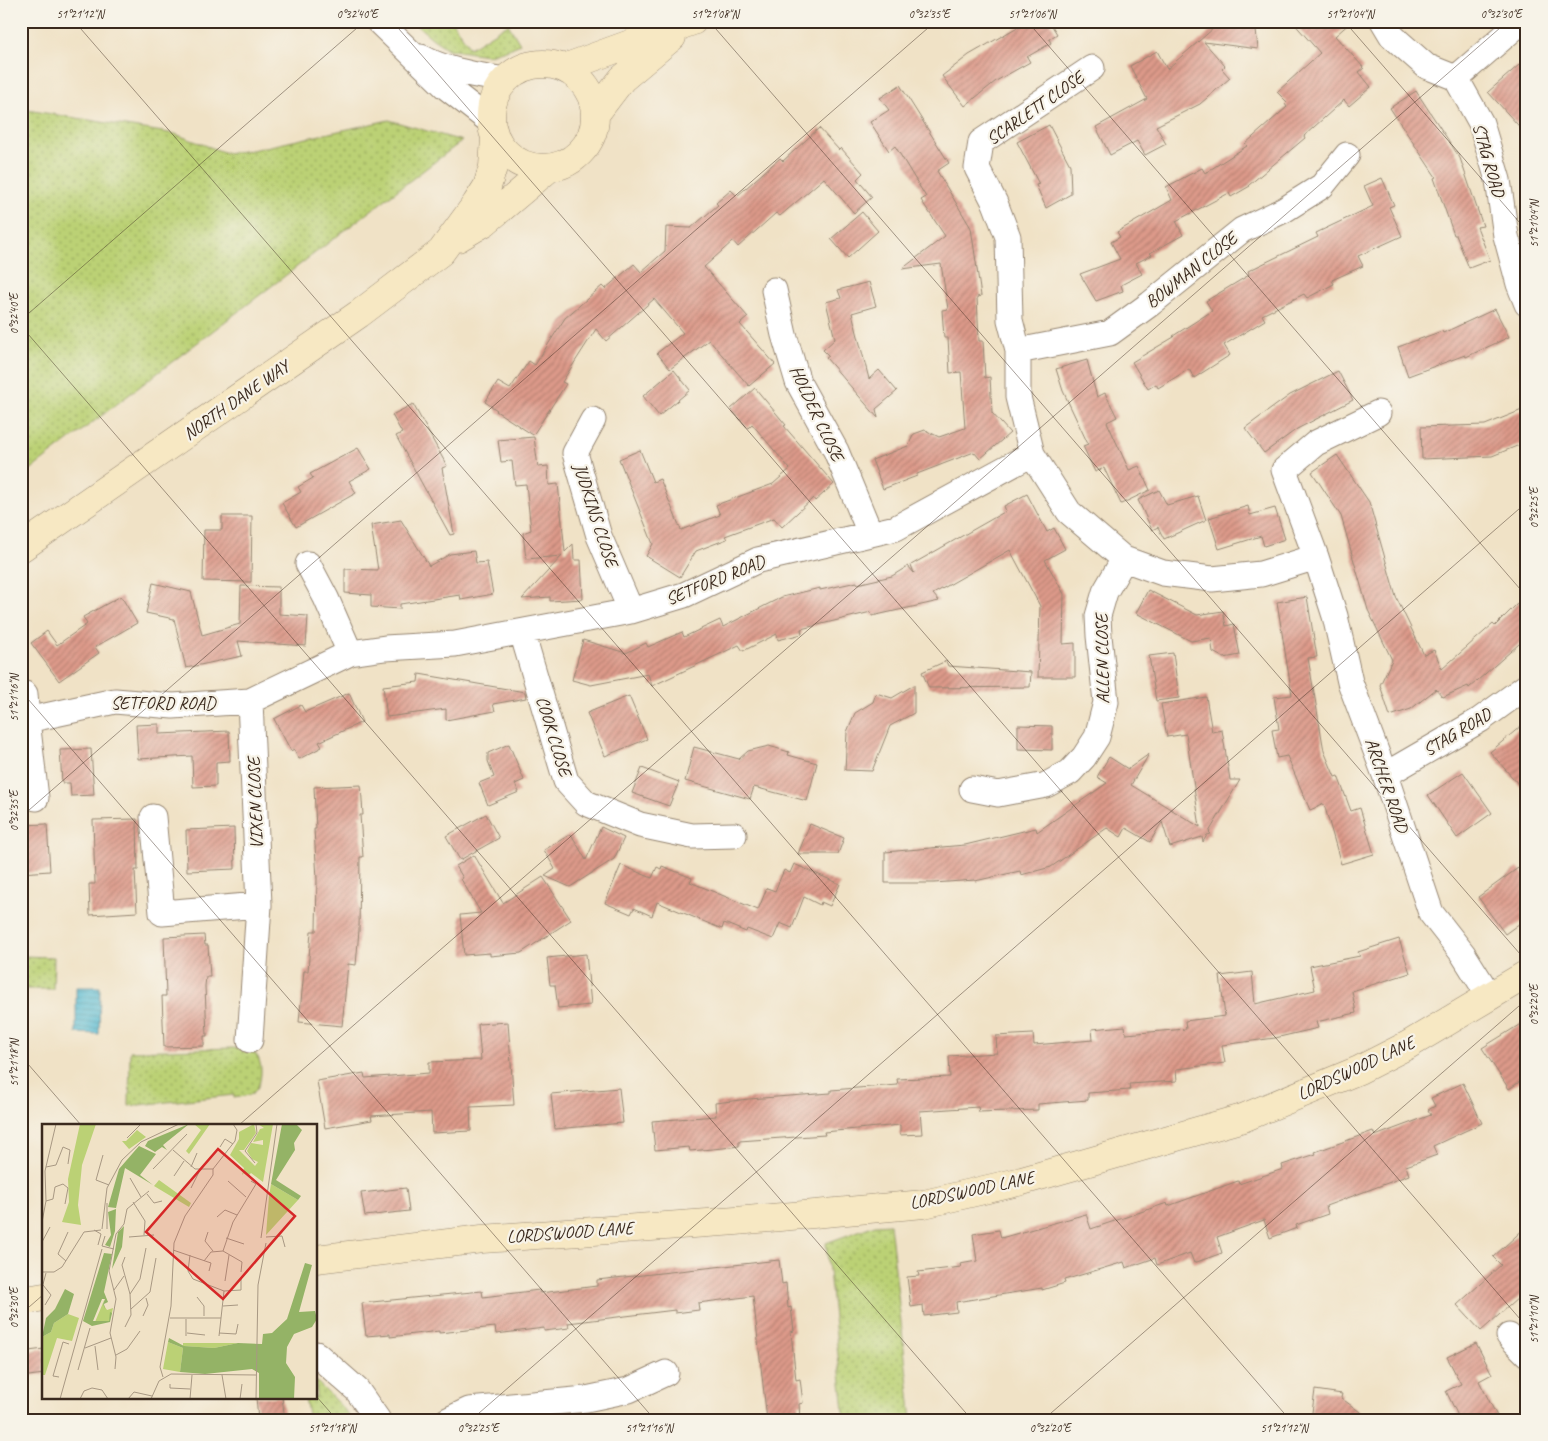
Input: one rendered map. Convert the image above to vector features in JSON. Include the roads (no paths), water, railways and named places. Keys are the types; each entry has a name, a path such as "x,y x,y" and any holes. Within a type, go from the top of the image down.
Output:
{"street":[{"path":"378,21 493,130 504,151 516,162 531,168 548,169"},
{"path":"1382,21 1392,36 1426,66 1456,78 1522,21"},
{"name":"NORTH DANE WAY","path":"564,68 691,22"},
{"name":"NORTH DANE WAY","path":"596,113 622,79 691,22"},
{"path":"408,49 429,62 459,71 504,80"},
{"name":"NORTH DANE WAY","path":"21,548 359,314 441,252 487,187 493,167 491,110 493,99 504,80 526,66 539,63 552,64 564,68 580,79 591,95 596,113 593,133 583,151 567,163 548,169 486,222 446,245"},
{"name":"SCARLETT CLOSE","path":"1092,68 981,142 978,168 995,203 1008,237 1010,320 1018,351 1018,398 1032,454 1069,512 1124,559"},
{"name":"STAG ROAD","path":"1456,78 1481,123 1498,180 1506,236 1519,284 1527,304"},
{"name":"BOWMAN CLOSE","path":"1018,351 1110,333 1150,304 1242,230 1284,210 1322,186 1347,155"},
{"name":"HOLDER CLOSE","path":"774,290 784,335 798,382 836,451 870,533"},
{"name":"ARCHER ROAD","path":"1378,413 1316,442 1284,470 1316,557 1335,616 1350,682 1385,774 1431,913 1463,954 1490,997"},
{"name":"JUDKINS CLOSE","path":"593,420 575,453 599,536 631,611"},
{"name":"SETFORD ROAD","path":"27,720 115,701 173,706 250,701 350,654 385,648 455,644 631,611 684,595 758,560 896,528 1032,454"},
{"path":"1124,559 1162,573 1212,579 1261,574 1316,557"},
{"name":"ALLEN CLOSE","path":"972,789 998,794 1046,785 1070,772 1084,757 1097,736 1106,702 1098,616 1105,592 1124,559"},
{"path":"308,564 326,598 350,654"},
{"name":"COOK CLOSE","path":"522,632 566,781 586,803 649,827 692,836 734,834"},
{"name":"STAG ROAD","path":"1385,774 1480,720 1527,686"},
{"path":"25,694 36,798"},
{"name":"VIXEN CLOSE","path":"250,701 259,905 250,1040"},
{"path":"153,817 162,913 259,905"},
{"name":"LORDSWOOD LANE","path":"318,1259 520,1236 736,1221 924,1204 1022,1181 1243,1118 1359,1070 1408,1045 1527,974"},
{"path":"21,1301 42,1298"},
{"path":"1510,1336 1527,1354"},
{"path":"318,1356 357,1390 378,1420"},
{"path":"448,1420 469,1410 586,1399 629,1390 666,1373"}],"water":[{"path":"76,987 100,987 99,1034 76,1033"}]}
